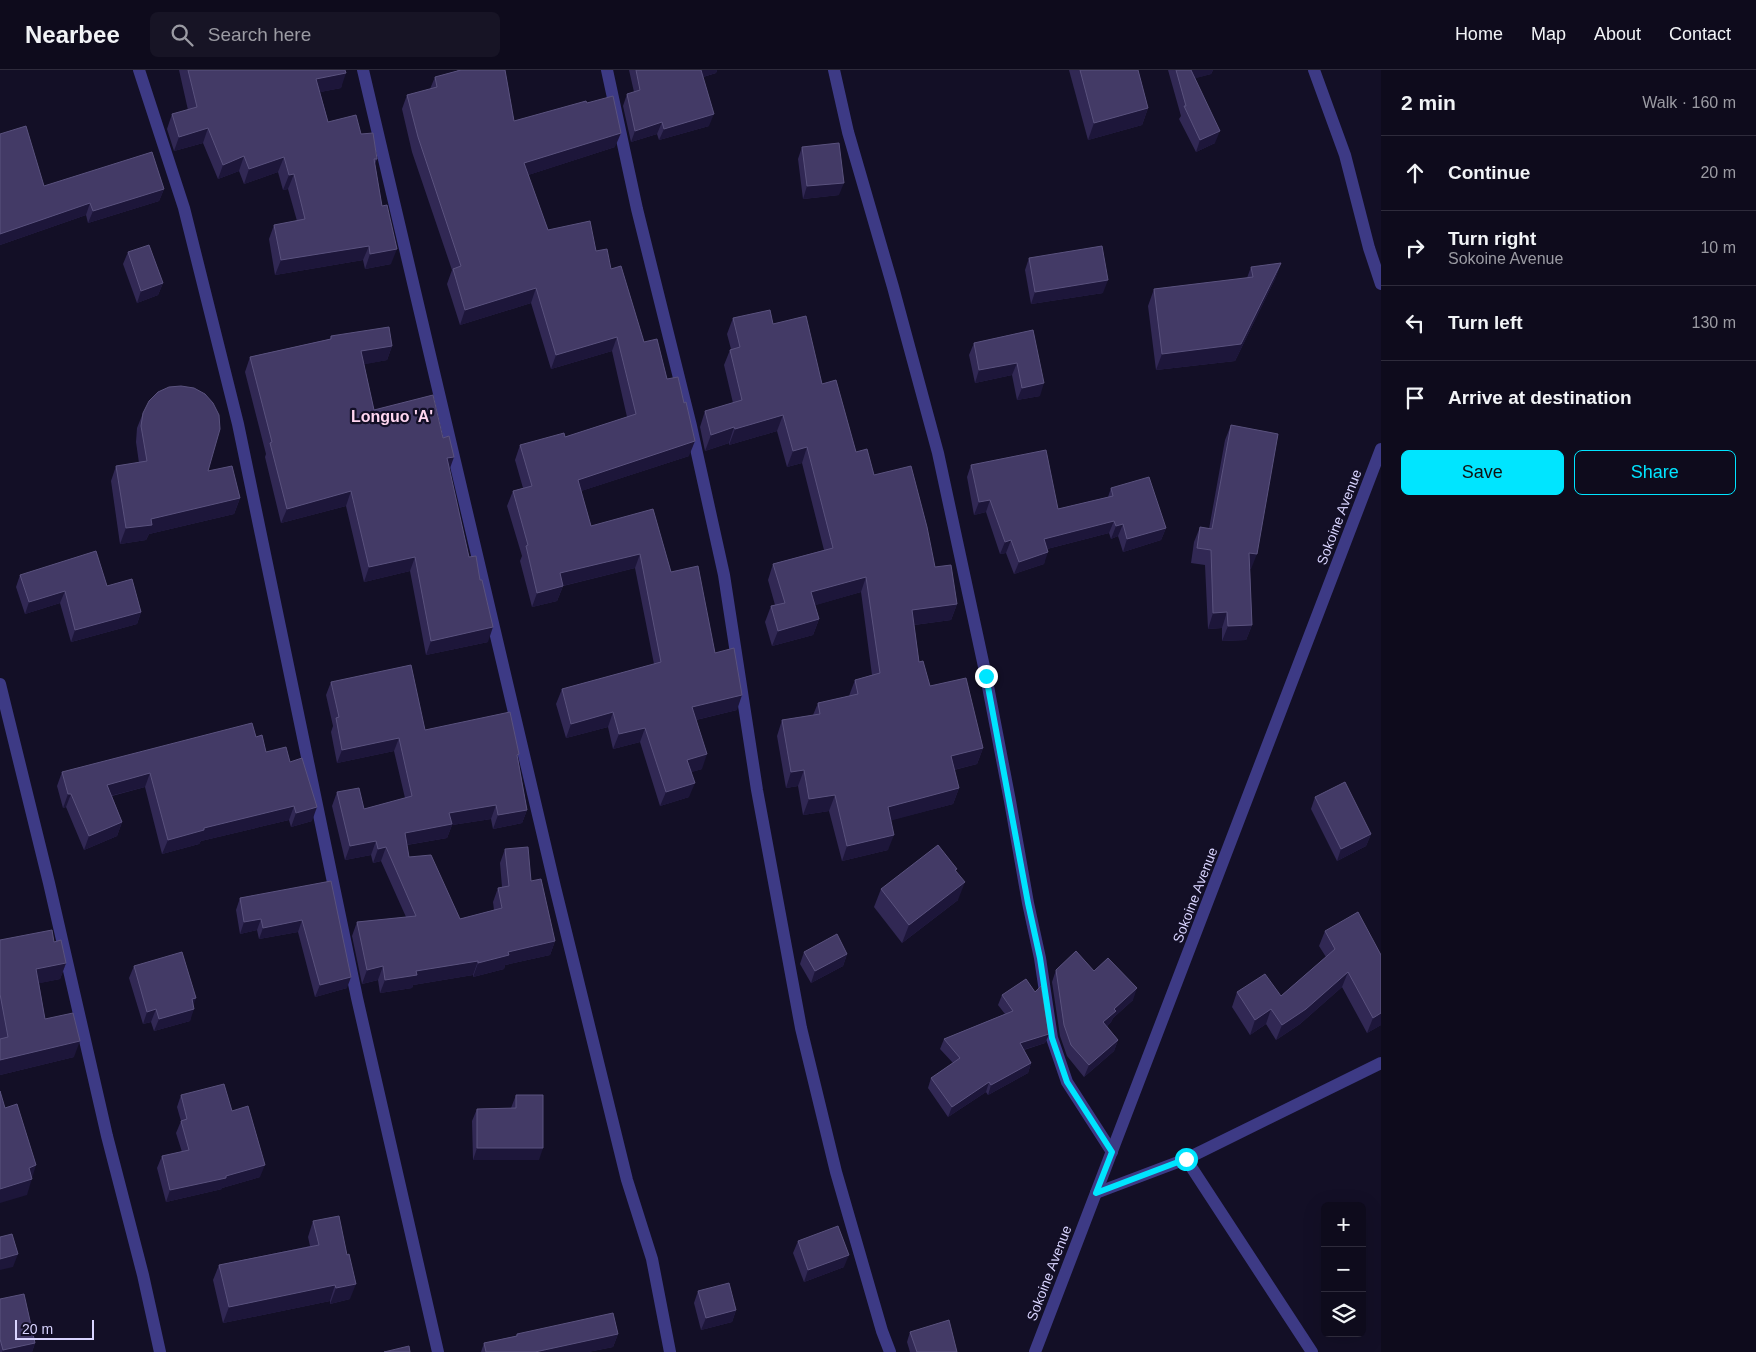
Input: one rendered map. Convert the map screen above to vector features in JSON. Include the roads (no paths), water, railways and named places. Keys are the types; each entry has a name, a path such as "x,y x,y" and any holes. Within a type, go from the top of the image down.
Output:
{"street":[{"path":"140,70 184,208 238,424 357,998 438,1352"},
{"path":"363,70 555,887 627,1180 652,1259 670,1352"},
{"path":"607,70 637,209 724,575 757,790 801,1028 836,1172 882,1331 890,1352"},
{"path":"834,70 848,132 938,453 984,667 1040,958 1052,1038 1067,1082 1112,1152"},
{"path":"1314,70 1345,155 1369,248 1381,284"},
{"name":"Sokoine Avenue","path":"1035,1352 1381,449"},
{"path":"0,684 160,1352"},
{"path":"1096,1193 1186,1159 1381,1063"},
{"path":"1186,1159 1312,1352"}],"district":[{"name":"Longuo 'A'","path":"392,416"}]}
